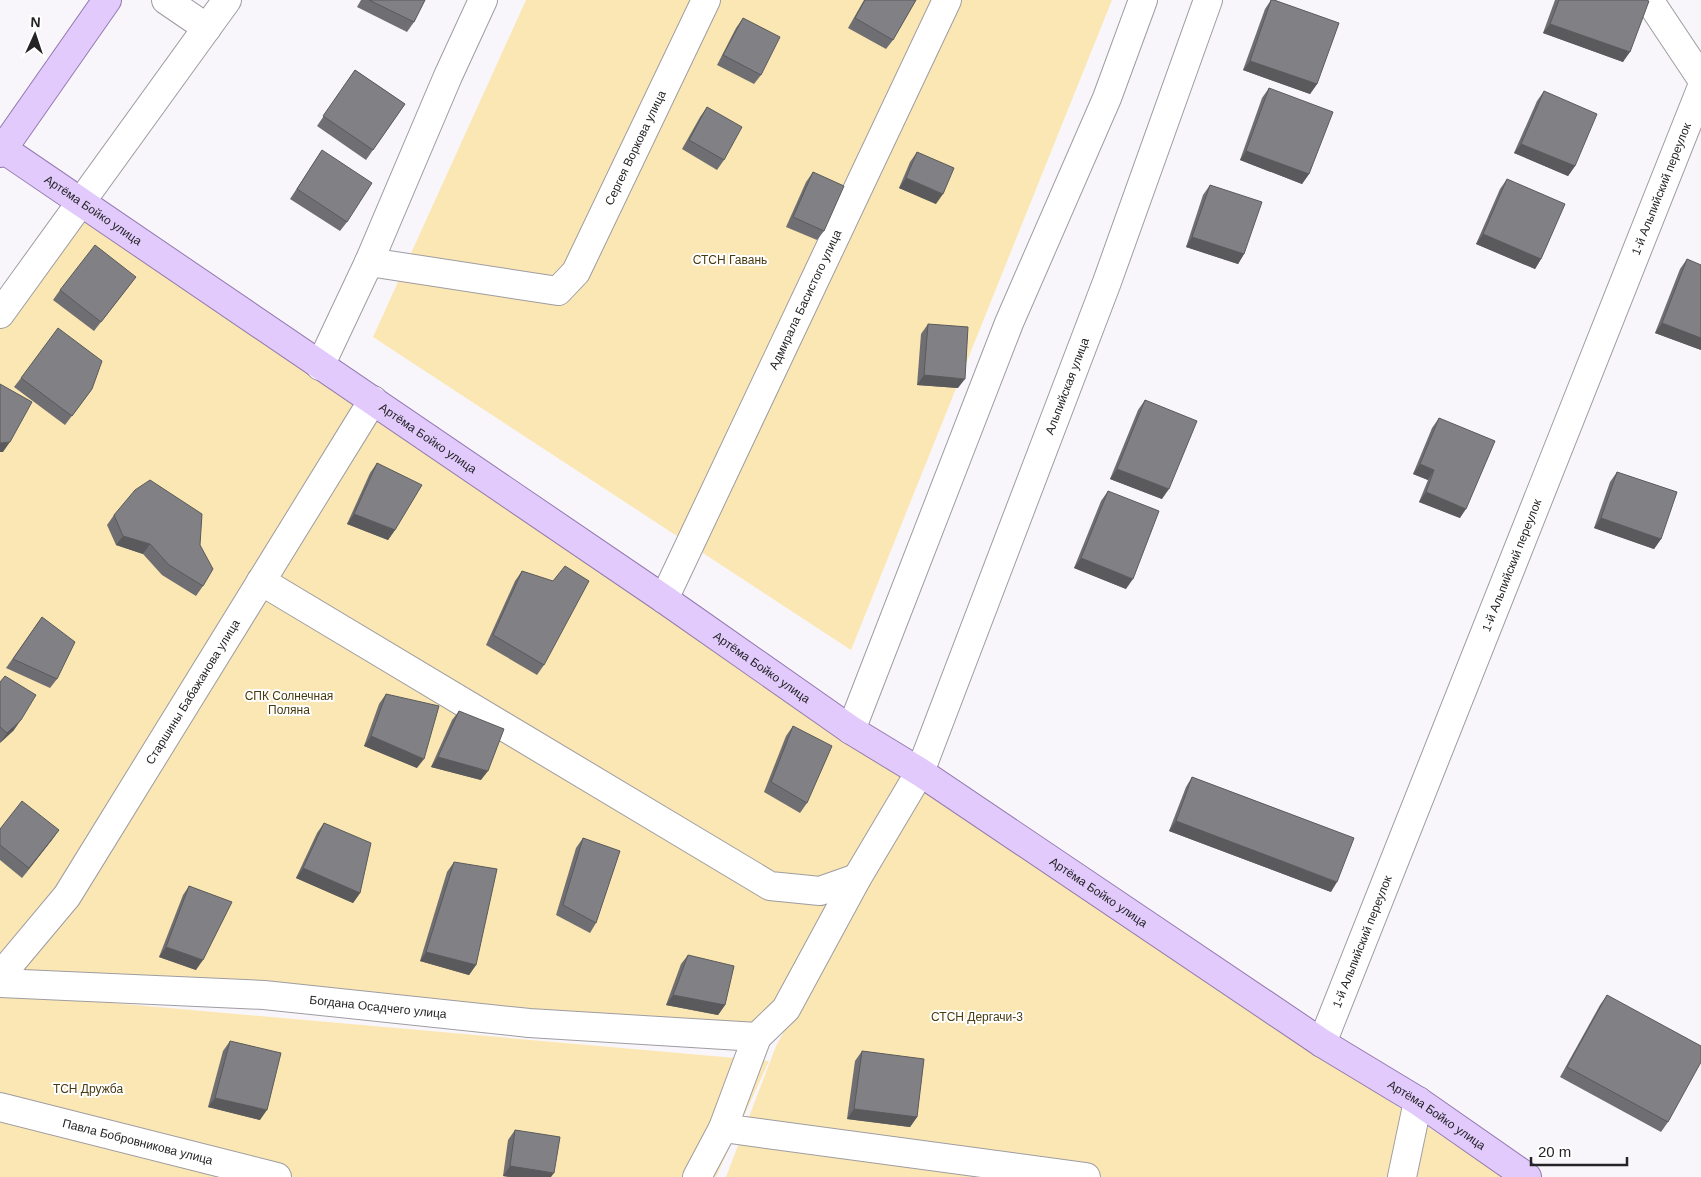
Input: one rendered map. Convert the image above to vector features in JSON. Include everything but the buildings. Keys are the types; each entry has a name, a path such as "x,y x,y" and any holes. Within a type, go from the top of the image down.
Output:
{"main road":[{"path":"2,151 107,0"},
{"name":"Артёма Бойко улица","path":"2,151 82,202 320,366 373,400 664,599 851,730 920,772 1322,1043 1418,1101 1527,1177"}],"street":[{"path":"166,0 207,28"},
{"path":"0,314 227,0"},
{"path":"320,366 369,262 448,76 483,0"},
{"name":"Сергея Воркова улица","path":"369,262 558,291 576,272 706,0"},
{"name":"Адмирала Басистого улица","path":"664,599 947,0"},
{"path":"851,730 1009,323 1107,98 1143,0"},
{"name":"Альпийская улица","path":"757,1037 786,1009 857,878 920,772 1107,282 1208,0"},
{"path":"1649,0 1701,78"},
{"name":"1-й Альпийский переулок","path":"1322,1043 1701,89"},
{"name":"Старшины Бабажанова улица","path":"0,976 67,896 373,400"},
{"path":"260,581 770,886 820,890 857,878"},
{"name":"Богдана Осадчего улица","path":"0,983 264,995 529,1022 757,1037"},
{"path":"696,1177 723,1128 757,1037"},
{"path":"1402,1177 1418,1101"},
{"name":"Павла Бобровникова улица","path":"0,1107 277,1177"},
{"path":"723,1128 1086,1177"}],"green space":[{"name":"СТСН Гавань","path":"526,0 1112,0 851,650 373,337"},
{"name":"СПК Солнечная Поляна","path":"68,205 910,777 782,1006 753,1027 0,971 0,299"},
{"name":"СТСН Дергачи-3","path":"920,787 1503,1177 726,1177 776,1046"},
{"name":"ТСН Дружба","path":"0,993 769,1061 716,1177 0,1177"}]}
